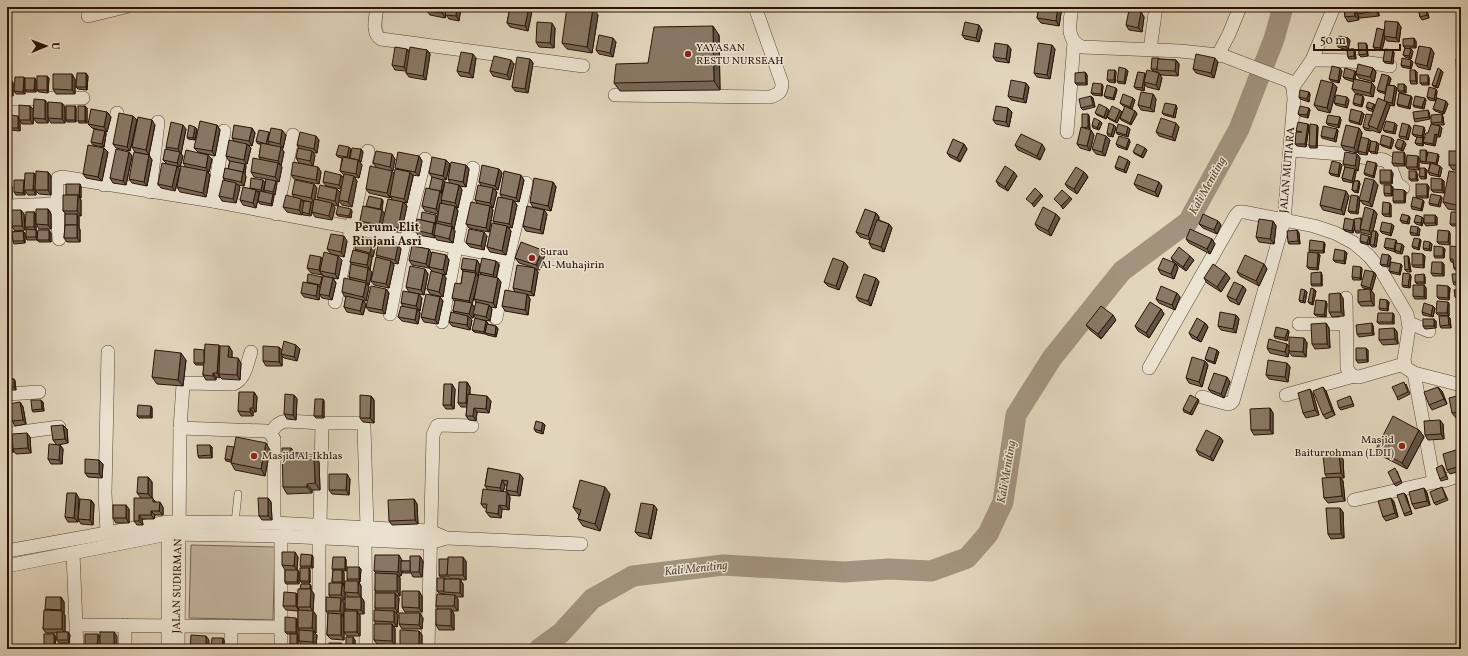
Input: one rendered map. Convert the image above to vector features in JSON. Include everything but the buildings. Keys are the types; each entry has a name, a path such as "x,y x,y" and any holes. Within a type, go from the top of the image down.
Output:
{"street":[{"path":"88,16 125,7"},
{"path":"377,7 375,31 381,39 583,66"},
{"path":"615,95 770,97 779,94 782,90 782,83 756,7"},
{"path":"1067,132 1074,42 1069,32 1072,7"},
{"path":"1150,49 1156,7"},
{"path":"1221,56 1240,7"},
{"path":"1074,42 1085,48 1150,49 1221,56 1290,83 1312,60 1334,7"},
{"path":"1312,60 1368,62 1390,66"},
{"name":"JALAN MUTIARA","path":"1290,83 1294,99 1284,221 1314,226 1335,233 1354,243 1376,264 1405,310 1409,323 1409,368 1434,482"},
{"path":"7,99 83,98"},
{"path":"104,184 117,113"},
{"path":"150,192 158,122"},
{"path":"212,201 224,131"},
{"path":"276,214 293,135"},
{"path":"1290,150 1342,154 1384,160 1389,163 1397,184 1403,188"},
{"path":"335,302 368,151"},
{"path":"390,314 406,237 425,159"},
{"path":"442,322 473,168"},
{"path":"59,239 56,182 58,178 62,177 212,201 508,257"},
{"path":"496,318 508,257 526,183"},
{"path":"7,206 57,204"},
{"path":"1149,368 1236,215 1239,212 1244,212 1284,221 1233,401 1228,404 1202,397"},
{"path":"1346,298 1347,368 1354,376"},
{"path":"1409,323 1429,331"},
{"path":"1299,324 1346,324"},
{"path":"107,533 105,493 108,352"},
{"name":"JALAN SUDIRMAN","path":"178,649 173,626 173,528 183,385 187,383 233,384 239,382 242,378 251,352"},
{"path":"1286,396 1354,376 1409,368 1461,385"},
{"path":"7,394 39,392"},
{"path":"270,433 282,422 363,424 366,534 366,649"},
{"path":"320,525 322,423"},
{"path":"428,649 434,430 440,425 472,426"},
{"path":"7,434 60,427"},
{"path":"180,428 266,431 270,433 274,439 274,523"},
{"path":"1354,500 1443,481 1461,475"},
{"path":"7,551 107,533 235,523 320,525 366,534"},
{"path":"7,566 73,553 173,528 319,538 366,534 581,544"},
{"path":"281,536 281,649"},
{"path":"319,538 319,649"},
{"path":"73,553 77,649"},
{"path":"77,624 281,627"},
{"path":"125,625 125,649"},
{"path":"168,649 173,626"},
{"path":"231,626 231,649"}],"lane":[{"path":"235,523 238,494"}],"shaded area":[{"path":"191,545 275,547 273,620 189,618"}],"waterway":[{"name":"Kali Meniting","path":"539,649 561,633 592,599 633,576 723,565 844,572 889,569 931,571 967,558 988,534 1003,502 1016,415 1052,358 1122,271 1188,222 1239,129 1274,39 1283,7"}],"place":[{"name":"YAYASAN RESTU NURSEAH","path":"688,54"},
{"name":"Surau Al-Muhajirin","path":"532,258"},
{"name":"Masjid Baiturrohman (LDII)","path":"1402,446"},
{"name":"Masjid Al-Ikhlas","path":"254,456"}],"district":[{"name":"Perum. Elit Rinjani Asri","path":"387,235"}]}
